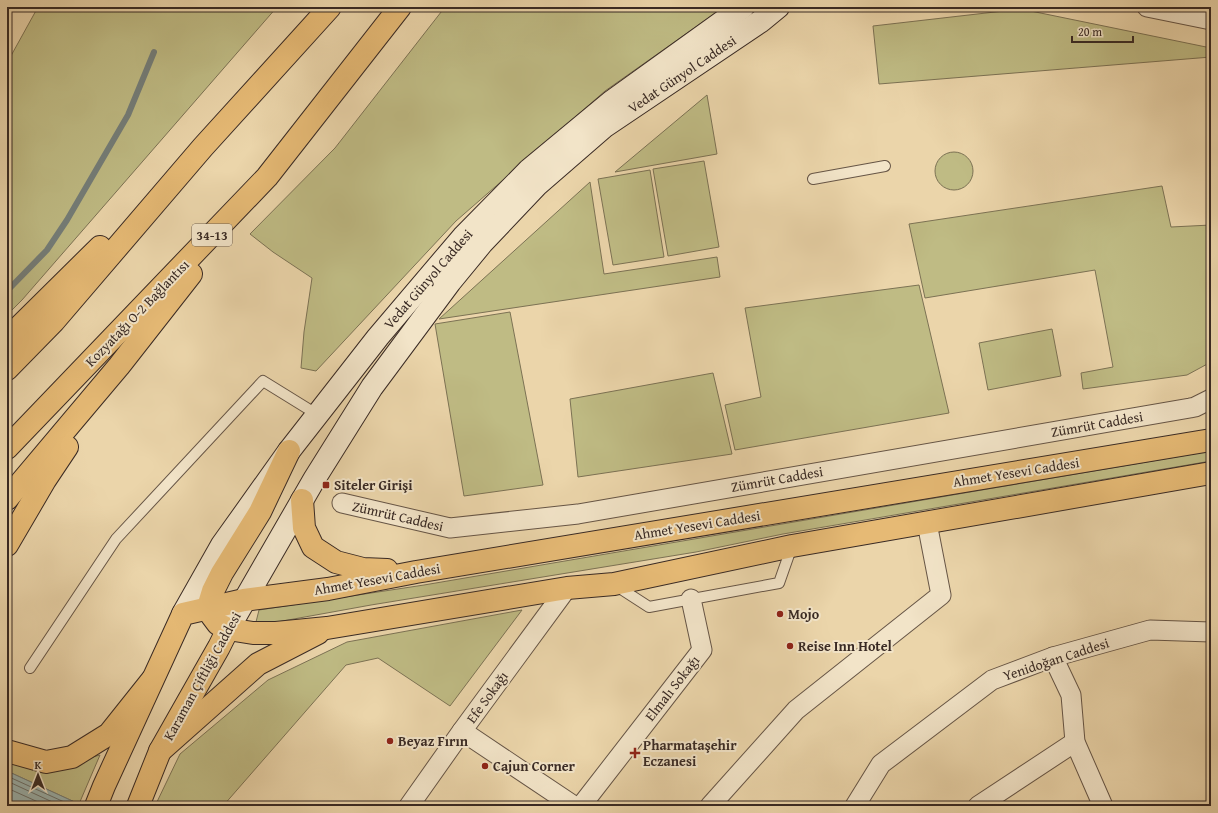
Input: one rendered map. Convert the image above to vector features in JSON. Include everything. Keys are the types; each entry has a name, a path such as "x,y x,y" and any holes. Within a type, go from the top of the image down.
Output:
{"main road":[{"path":"7,369 54,321 202,147 330,7"},
{"name":"Kozyatağı O-2 Bağlantısı","path":"7,448 267,176 400,7"},
{"name":"Vedat Günyol Caddesi","path":"183,614 222,545 289,451 378,338 463,237 529,170 612,102 742,7"},
{"name":"Vedat Günyol Caddesi","path":"244,600 342,434 381,375 450,282 482,243 537,185 605,126 761,21 778,7"},
{"path":"7,339 202,147"},
{"path":"7,499 119,366 267,176"},
{"path":"7,545 45,480 119,366"},
{"name":"Ahmet Yesevi Caddesi","path":"183,614 244,600 328,589 416,572 1211,440"},
{"path":"289,451 260,512 213,591 209,604 212,616 218,624 228,629 253,633 276,633 327,628 567,588 614,584 792,546 1211,473"},
{"path":"302,500 304,528 313,547 336,562 363,569 416,572"},
{"name":"Karaman Çiftliği Caddesi","path":"160,751 244,600"},
{"path":"96,806 183,614"},
{"path":"138,806 160,751 258,664 327,628"},
{"path":"7,751 46,762 72,757 109,734 152,680"}],"street":[{"path":"1147,7 1211,20"},
{"name":"Zümrüt Caddesi","path":"342,503 450,528 578,514 1190,408 1211,399"},
{"path":"710,806 796,710 941,596 927,523"},
{"name":"Efe Sokağı","path":"409,806 567,588"},
{"name":"Elmalı Sokağı","path":"581,806 702,650 691,599"},
{"name":"Yenidoğan Caddesi","path":"855,806 881,764 992,680 1054,657 1150,630 1211,632"},
{"path":"1054,657 1071,695 1075,742 1103,806"},
{"path":"462,731 574,806"},
{"path":"978,806 1075,742"}],"lane":[{"path":"813,178 885,166"},
{"path":"30,668 116,539 263,381 318,415"},
{"path":"614,584 649,607 778,583 792,546"}],"shaded area":[{"path":"38,7 277,7 22,300 7,315 7,63"},
{"path":"445,7 724,7 605,91 456,221 316,371 301,368 304,332 312,278 273,252 250,234 335,148"},
{"path":"1021,9 1211,48 1211,57 879,84 873,26"},
{"path":"707,95 717,154 615,172"},
{"path":"950,152 958,152 968,157 972,164 972,178 968,185 958,190 950,190 940,185 938,182 935,175 935,167 940,157 943,155"},
{"path":"704,161 719,247 668,256 653,169"},
{"path":"650,170 664,257 613,265 598,179"},
{"path":"590,182 604,274 717,257 720,277 439,319"},
{"path":"1162,186 1171,227 1211,225 1211,362 1187,375 1083,389 1081,373 1113,367 1095,270 925,298 909,224"},
{"path":"919,285 949,413 735,450 725,405 761,397 745,308"},
{"path":"510,312 543,485 464,496 435,324"},
{"path":"1052,329 1061,376 988,390 979,343"},
{"path":"713,373 732,454 578,477 570,399"},
{"path":"1211,451 1211,461 783,534 696,552 371,605 255,626 259,610 424,585"},
{"path":"522,610 450,706 378,658 346,665 223,806 155,806 180,754 268,680 347,642"},
{"path":"100,755 79,804 7,771 7,761 11,764 59,766"}],"water":[{"path":"7,771 79,804 78,806 7,805"}],"waterway":[{"path":"7,291 47,250 67,220 128,115 154,52"}],"place":[{"name":"Siteler Girişi","path":"326,485"},
{"name":"Mojo","path":"780,614"},
{"name":"Reise Inn Hotel","path":"790,646"},
{"name":"Beyaz Fırın","path":"390,741"},
{"name":"Pharmataşehir Eczanesi","path":"635,753"},
{"name":"Cajun Corner","path":"485,766"}]}
